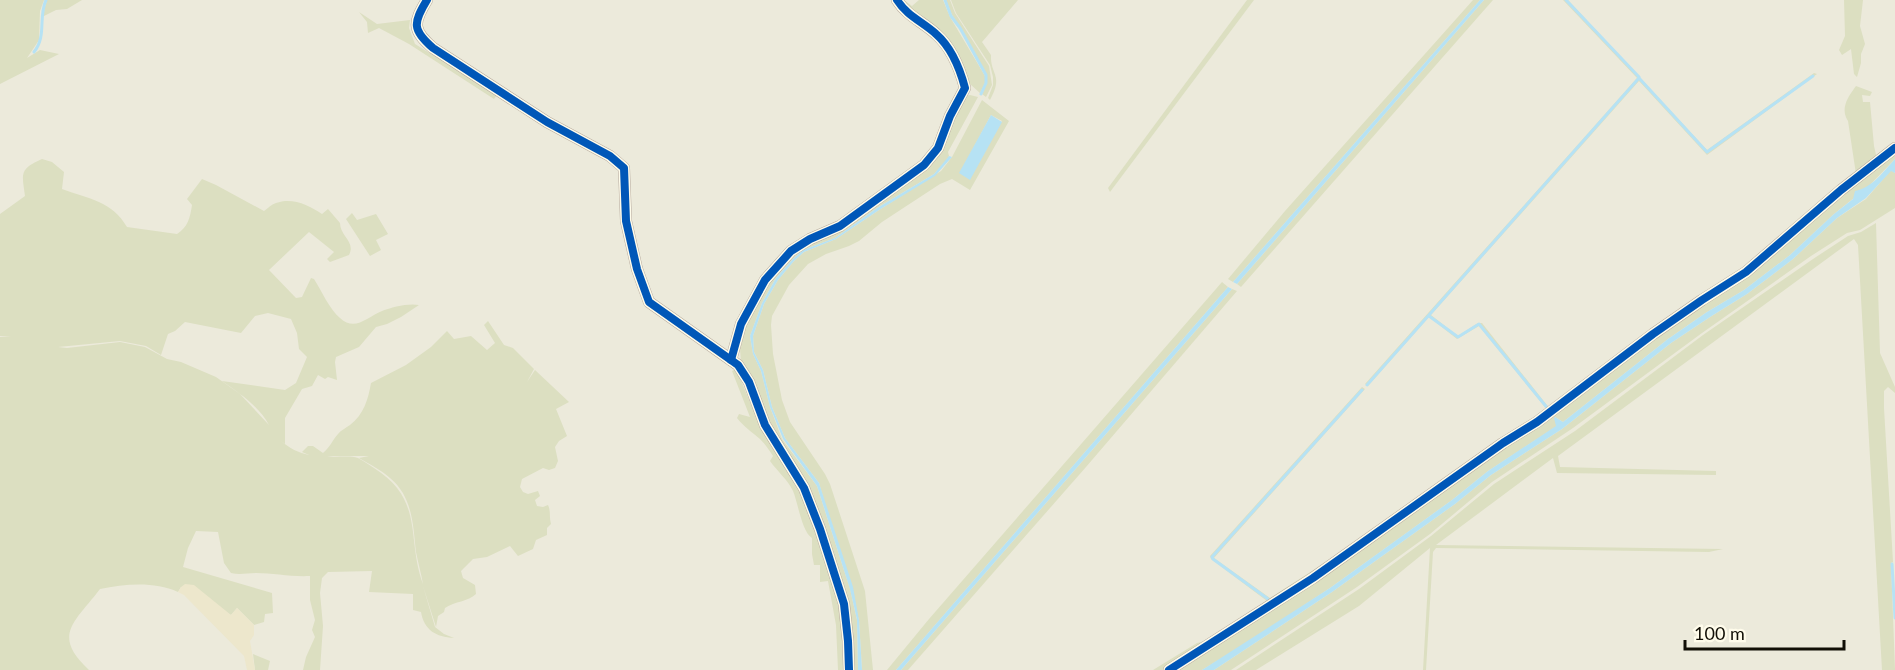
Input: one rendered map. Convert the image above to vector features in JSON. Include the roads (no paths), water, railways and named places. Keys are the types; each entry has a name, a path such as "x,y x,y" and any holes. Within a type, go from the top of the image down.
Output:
{"street":[{"path":"427,0 416,19 417,31 423,40 547,123 610,156 624,168 626,221 637,269 649,302 738,365 749,382 765,425 804,488 844,603 849,670"},
{"path":"731,360 741,324 765,280 791,251 810,239 840,226 882,196 924,165 942,140 950,116 965,88 961,75 956,60 938,35 903,9 897,0"},
{"path":"1169,670 1313,578 1503,443 1537,422 1661,328 1746,272 1841,190 1895,148"}],"water":[{"path":"1480,0 1484,0 1237,284 1233,282"},
{"path":"991,115 1002,122 970,180 959,173"},
{"path":"949,156 952,157 935,176 836,239 804,252 794,261 778,280 764,304 753,336 754,352 763,370 772,407 785,438 819,483 853,587 859,620 862,670 858,670 857,620 850,589 817,486 783,439 770,407 761,371 753,354 750,336 762,303 776,278 793,259 803,250 835,238 877,208 934,174"},
{"path":"1895,159 1895,173 1891,171 1866,198 1837,218 1793,259 1747,294 1671,343 1562,429 1491,475 1455,504 1332,592 1214,670 1202,670 1330,588 1452,500 1488,471 1556,426 1555,417 1563,422 1668,339 1744,290 1790,255 1853,199 1855,191 1872,183"},
{"path":"1228,287 1232,289 901,670 896,670"}],"waterway":[{"path":"34,52 40,40 46,0"},
{"path":"945,0 951,16 986,75 986,83 981,94"},
{"path":"1566,0 1639,77"},
{"path":"1367,385 1639,78 1707,152 1813,76"},
{"path":"1429,316 1458,337 1479,324 1549,410"},
{"path":"1268,599 1212,557 1362,390"},
{"path":"1892,564 1895,618"}]}
